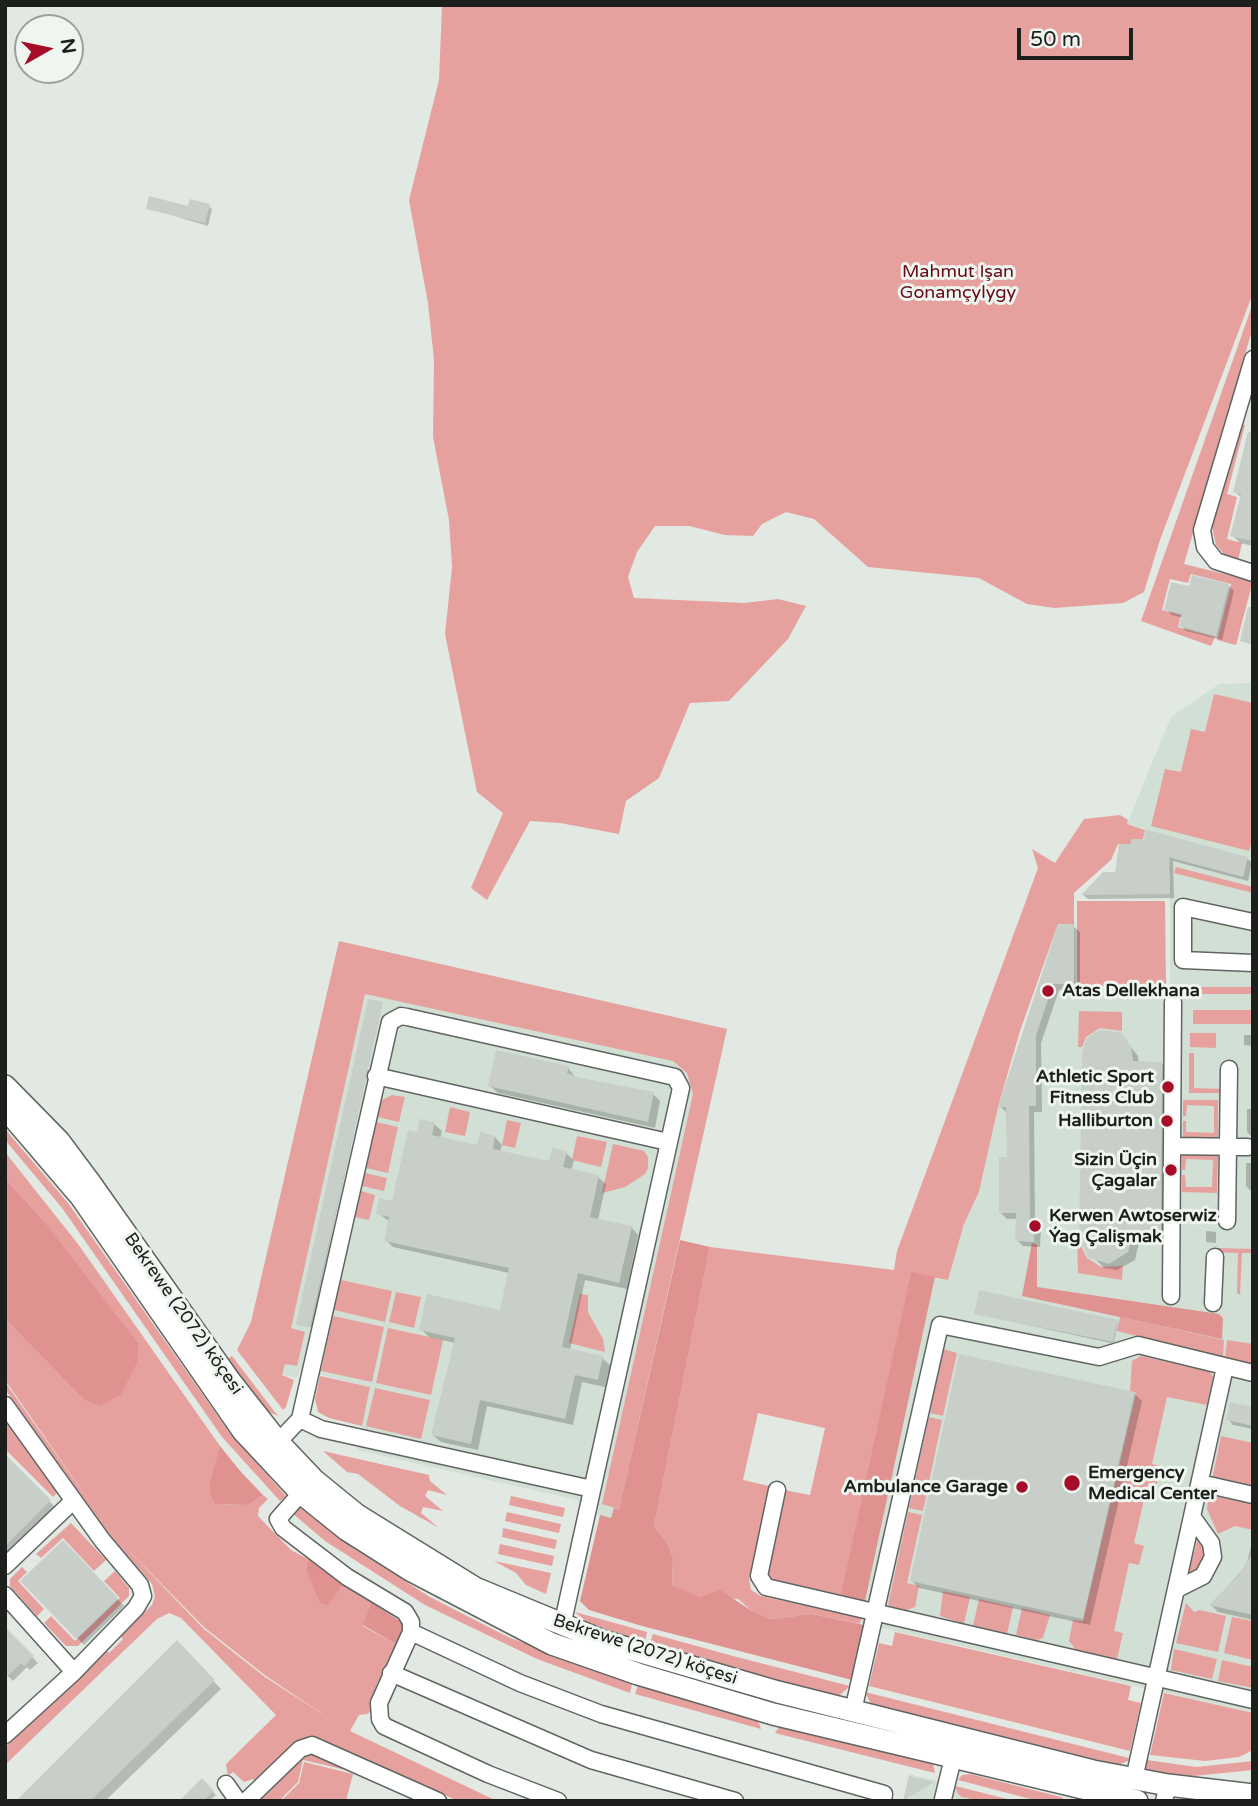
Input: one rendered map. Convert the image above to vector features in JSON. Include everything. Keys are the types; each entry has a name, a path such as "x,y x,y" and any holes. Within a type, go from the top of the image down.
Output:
{"main road":[{"name":"Bekrewe (2072) köçesi","path":"5,1086 75,1162 230,1381 278,1442 314,1480 357,1515 475,1588 562,1626 671,1661 853,1711 1088,1788 1134,1779 1166,1793 1253,1794"},
{"name":"Bekrewe (2072) köçesi","path":"5,1108 81,1197 243,1431 301,1493 347,1530 410,1570 552,1644 628,1671 773,1714 1137,1801"}],"lane":[{"path":"1253,359 1202,530 1205,547 1216,561 1253,573"},
{"path":"1253,922 1183,907 1183,960 1253,963"},
{"path":"1171,1296 1173,1002"},
{"path":"278,1442 300,1419 390,1022 401,1016 670,1074 679,1082 681,1088 562,1626"},
{"path":"1227,1221 1229,1069"},
{"path":"376,1076 668,1142"},
{"path":"1172,1146 1248,1147"},
{"path":"1213,1303 1215,1257"},
{"path":"853,1711 877,1615 940,1325 1099,1357 1138,1345 1253,1373"},
{"path":"1134,1779 1225,1367"},
{"path":"5,1405 73,1501 140,1584 143,1596 136,1608 74,1672 9,1723"},
{"path":"300,1419 321,1429 592,1489"},
{"path":"1200,1483 1253,1495"},
{"path":"777,1490 759,1570 762,1585 877,1615 1253,1700"},
{"path":"301,1493 278,1518 279,1523 318,1557 405,1612 411,1622 411,1632 379,1703 380,1719 388,1729 488,1774 558,1801"},
{"path":"5,1566 73,1501"},
{"path":"1177,1590 1203,1576 1213,1558 1211,1542 1193,1518"},
{"path":"5,1595 74,1672"},
{"path":"411,1632 483,1667 591,1710 659,1733 884,1794 883,1801"},
{"path":"391,1674 591,1760 735,1801"},
{"path":"246,1801 300,1749 312,1745 438,1801"},
{"path":"942,1800 953,1758"},
{"path":"226,1784 238,1801"}],"shaded area":[{"path":"1253,676 1253,1713 860,1623 935,1278 948,1280 964,1224 979,1193 998,1107 1058,924 1075,924 1076,987 1170,987 1170,858 1243,877 1248,857 1127,824 1171,717 1219,684 1250,683"},
{"path":"339,941 727,1029 619,1509 614,1508 611,1518 597,1515 599,1505 357,1450 370,1387 300,1370 297,1378 283,1375 251,1322"},
{"path":"5,1178 42,1219 138,1343 137,1363 121,1394 100,1406 83,1399 5,1319"},
{"path":"680,1240 710,1247 654,1527 668,1543 673,1558 672,1586 701,1597 720,1590 752,1611 772,1619 812,1614 864,1625 852,1680 642,1626 589,1610 580,1601 600,1515 611,1518 614,1508 619,1509"},
{"path":"1032,1243 1037,1245 1037,1287 1219,1314 1223,1318 1222,1339 1022,1296"},
{"path":"911,1272 935,1277 865,1601 841,1595"},
{"path":"220,1446 263,1495 248,1505 215,1504 210,1493 210,1483"},
{"path":"308,1559 343,1585 328,1605 320,1603 306,1569"},
{"path":"371,1602 406,1625 397,1645 363,1625"},
{"path":"909,1774 1016,1801 903,1801"}],"green space":[{"name":"Mahmut Işan Gonamçylygy","path":"442,5 1253,5 1253,293 1160,540 1144,592 1123,603 1054,608 1027,604 979,578 868,567 814,519 786,512 762,524 753,536 725,535 689,526 655,526 637,552 628,577 634,598 744,603 778,599 806,606 788,639 729,701 690,703 659,778 626,801 619,834 560,823 530,821 487,900 471,888 503,813 477,792 445,634 452,567 449,520 433,437 434,360 428,303 409,200 439,80"},
{"path":"1253,303 1253,327 1184,564 1253,581 1236,645 1217,640 1231,584 1191,574 1188,583 1170,579 1162,610 1181,615 1178,627 1215,637 1211,646 1141,621"},
{"path":"1239,424 1245,425 1227,494 1237,497 1227,539 1242,543 1238,561 1223,553 1216,545 1212,526"},
{"path":"1214,694 1253,703 1253,838 1249,851 1151,826 1165,769 1181,772 1191,729 1205,732"},
{"path":"1120,815 1128,820 1127,824 1145,830 1143,839 1131,839 1131,844 1118,844 1111,860 1074,893 1074,924 1058,924 1020,1031 998,1107 979,1192 964,1224 948,1280 911,1273 842,1596 865,1601 864,1604 764,1582 784,1490 810,1495 825,1428 758,1413 743,1480 769,1486 749,1579 751,1590 761,1596 861,1618 860,1624 812,1614 772,1619 752,1611 738,1599 701,1597 672,1587 673,1558 668,1543 654,1527 710,1247 894,1270 897,1251 1038,868 1032,849 1055,863 1084,819"},
{"path":"1176,867 1253,887 1253,893 1174,873"},
{"path":"1077,901 1165,901 1166,986 1077,986"},
{"path":"339,941 727,1029 619,1509 602,1504 693,1094 687,1073 673,1061 365,994 291,1328 305,1332 297,1366 285,1364 282,1375 294,1380 283,1410 237,1350 251,1322"},
{"path":"1195,987 1253,987 1253,994 1194,994 1191,990"},
{"path":"1193,1010 1253,1010 1253,1024 1193,1024"},
{"path":"1079,1011 1122,1012 1122,1031 1100,1028 1086,1037 1082,1047 1078,1047"},
{"path":"1190,1033 1216,1033 1216,1048 1190,1047"},
{"path":"1189,1053 1194,1053 1194,1088 1224,1089 1224,1093 1189,1093"},
{"path":"392,1095 405,1097 399,1122 377,1117 382,1100"},
{"path":"1183,1100 1218,1100 1218,1139 1183,1138 1183,1121 1186,1121 1186,1132 1214,1133 1214,1106 1187,1105 1186,1116 1183,1116"},
{"path":"450,1107 470,1112 465,1136 445,1132"},
{"path":"507,1120 521,1123 515,1148 502,1145"},
{"path":"376,1122 398,1127 388,1173 366,1168"},
{"path":"5,1129 68,1203 229,1432 286,1496 280,1501 222,1437 62,1208 5,1140"},
{"path":"577,1136 607,1142 601,1167 572,1160"},
{"path":"613,1144 644,1151 648,1157 648,1168 645,1174 625,1187 602,1193"},
{"path":"5,1152 78,1244 220,1446 215,1504 248,1505 263,1495 268,1499 259,1508 258,1516 291,1550 308,1559 306,1569 328,1604 343,1585 371,1602 363,1626 397,1645 376,1686 374,1709 359,1715 350,1731 497,1801 458,1801 314,1737 296,1744 256,1782 253,1779 244,1782 233,1772 228,1776 226,1764 276,1715 181,1618 169,1613 157,1619 5,1765 5,1747 106,1650 109,1653 123,1639 120,1636 152,1605 155,1596 152,1584 105,1529 5,1389 5,1382 97,1512 5,1380 5,1319 83,1399 42,1219 5,1178","holes":["121,1543 205,1628 266,1676 330,1719 265,1677 204,1629"]},
{"path":"1182,1154 1218,1155 1217,1193 1182,1192 1182,1175 1185,1175 1186,1187 1212,1187 1213,1160 1186,1159 1185,1170 1182,1170"},
{"path":"365,1173 387,1178 384,1191 362,1186"},
{"path":"361,1191 375,1195 369,1220 355,1217"},
{"path":"1077,1238 1087,1258 1101,1267 1123,1266 1122,1280 1078,1273"},
{"path":"1217,1248 1253,1249 1253,1253 1242,1253 1240,1295 1237,1293 1238,1253 1217,1252"},
{"path":"341,1280 392,1291 385,1322 334,1310"},
{"path":"396,1292 421,1297 414,1328 389,1322"},
{"path":"580,1294 588,1295 588,1312 603,1339 605,1352 569,1343"},
{"path":"333,1316 384,1327 372,1382 321,1371"},
{"path":"1120,1317 1224,1340 1223,1358 1117,1331"},
{"path":"388,1328 443,1340 431,1395 376,1383"},
{"path":"1227,1340 1253,1344 1253,1365 1225,1359"},
{"path":"943,1349 957,1353 943,1416 930,1413"},
{"path":"232,1356 278,1416 267,1411 227,1359"},
{"path":"1141,1356 1210,1372 1213,1377 1207,1405 1167,1397 1152,1464 1161,1466 1157,1484 1148,1483 1134,1543 1144,1546 1139,1565 1129,1563 1114,1631 1123,1633 1117,1659 1076,1650 1069,1641 1073,1620 1083,1621 1136,1393 1130,1391 1132,1361"},
{"path":"320,1376 370,1387 362,1426 329,1418 318,1412 315,1399"},
{"path":"375,1388 430,1400 421,1439 366,1426"},
{"path":"929,1417 942,1420 923,1511 909,1508"},
{"path":"5,1420 57,1493 53,1497 5,1449"},
{"path":"1221,1436 1253,1443 1253,1489 1212,1480"},
{"path":"323,1451 429,1475 430,1481 447,1495 428,1490 425,1496 443,1511 423,1507 421,1513 439,1528 400,1506 358,1474 347,1472"},
{"path":"1209,1495 1253,1504 1253,1530 1235,1526 1218,1534 1207,1509"},
{"path":"511,1496 565,1508 563,1517 509,1505"},
{"path":"300,1507 354,1549 430,1597 508,1637 632,1684 630,1693 537,1659 425,1605 325,1541 291,1512"},
{"path":"507,1512 561,1524 559,1533 505,1521"},
{"path":"908,1512 922,1515 907,1583 919,1586 915,1607 904,1611 888,1605"},
{"path":"71,1523 106,1560 94,1571 63,1538 41,1558 36,1554"},
{"path":"503,1528 557,1540 555,1549 502,1537"},
{"path":"1198,1538 1207,1558 1199,1571 1188,1575"},
{"path":"500,1544 554,1556 552,1566 498,1554"},
{"path":"494,1561 551,1573 546,1594 526,1585 516,1573"},
{"path":"22,1567 27,1572 18,1581 44,1609 37,1616 10,1586 10,1579"},
{"path":"115,1571 129,1588 129,1596 78,1646 66,1646 44,1623 51,1616 75,1641 120,1598 104,1581"},
{"path":"943,1591 970,1597 964,1624 940,1616"},
{"path":"979,1599 1013,1607 1007,1634 973,1626"},
{"path":"1186,1603 1194,1612 1200,1610 1226,1616 1218,1652 1176,1643"},
{"path":"1022,1608 1050,1615 1043,1638 1037,1640 1016,1635"},
{"path":"575,1612 647,1632 645,1642 588,1623"},
{"path":"1232,1617 1253,1621 1253,1660 1224,1653"},
{"path":"895,1632 1131,1686 1128,1700 1141,1703 1130,1751 869,1686 879,1643 892,1646"},
{"path":"653,1634 850,1686 839,1696 769,1678 650,1643"},
{"path":"1174,1649 1217,1659 1212,1679 1171,1670"},
{"path":"1222,1660 1253,1667 1253,1688 1218,1681"},
{"path":"638,1685 754,1719 761,1729 635,1694"},
{"path":"865,1692 1129,1758 1118,1765 871,1704"},
{"path":"1164,1693 1253,1713 1253,1750 1239,1757 1205,1761 1150,1755"},
{"path":"785,1726 928,1762 933,1764 935,1773 775,1733 779,1727"},
{"path":"312,1752 346,1767 346,1770 303,1760 298,1782 279,1801 259,1801 308,1753"},
{"path":"1147,1760 1196,1767 1253,1761 1253,1770 1184,1777 1145,1770"},
{"path":"304,1762 353,1774 346,1801 281,1801 299,1783"},
{"path":"970,1774 1061,1797 1066,1801 1038,1801 958,1780 962,1775"},
{"path":"955,1786 1015,1801 981,1801 962,1797"}],"building":[{"path":"149,196 188,206 190,199 210,204 205,223 146,209"},
{"path":"1248,432 1253,432 1253,541 1230,536 1241,494 1233,492"},
{"path":"1192,575 1229,584 1216,636 1179,626 1182,614 1164,610 1171,582 1189,586"},
{"path":"1248,607 1253,607 1253,645 1240,641"},
{"path":"1145,829 1248,857 1243,877 1169,857 1170,894 1081,895 1103,872 1115,872 1119,844 1131,844 1131,839 1144,839"},
{"path":"1074,924 1074,984 1053,984 1036,1036 1036,1106 1029,1106 1030,1219 1035,1220 1034,1242 1015,1241 1016,1213 999,1213 999,1157 1007,1157 1006,1107 998,1107 1058,925"},
{"path":"368,999 383,1002 310,1327 296,1324"},
{"path":"1100,1030 1122,1033 1131,1046 1133,1061 1162,1062 1161,1231 1133,1231 1128,1252 1109,1264 1088,1257 1079,1237 1082,1053 1087,1038"},
{"path":"496,1050 569,1066 567,1073 576,1077 654,1092 648,1122 488,1086"},
{"path":"420,1119 435,1122 432,1135 477,1145 480,1132 495,1136 493,1149 549,1161 552,1148 567,1151 563,1167 599,1175 590,1217 632,1226 619,1283 578,1273 562,1347 603,1356 598,1380 575,1375 565,1419 480,1400 471,1444 431,1435 455,1338 419,1330 427,1294 500,1310 509,1268 384,1241 389,1217 376,1214 379,1198 392,1201 408,1130 417,1132"},
{"path":"979,1290 1118,1320 1113,1342 974,1314"},
{"name":"Ambulance Garage","path":"959,1354 1135,1392 1083,1619 910,1581"},
{"path":"1230,1402 1253,1407 1253,1426 1226,1420"},
{"path":"5,1454 51,1500 5,1546"},
{"path":"63,1540 118,1598 76,1639 20,1581"},
{"path":"1253,1552 1253,1615 1209,1605 1238,1576"},
{"path":"5,1627 34,1656 24,1666 21,1663 5,1678"},
{"path":"177,1640 215,1680 90,1801 16,1801"},
{"path":"909,1776 934,1782 903,1801"},
{"path":"202,1778 214,1791 203,1801 179,1801"}],"place":[{"name":"Atas Dellekhana","path":"1048,991"},
{"name":"Athletic Sport Fitness Club","path":"1168,1087"},
{"name":"Halliburton","path":"1167,1121"},
{"name":"Sizin Üçin Çagalar","path":"1171,1170"},
{"name":"Kerwen Awtoserwiz Ýag Çalişmak","path":"1035,1226"},
{"name":"Emergency Medical Center","path":"1072,1483"},
{"name":"Ambulance Garage","path":"1022,1487"}]}
